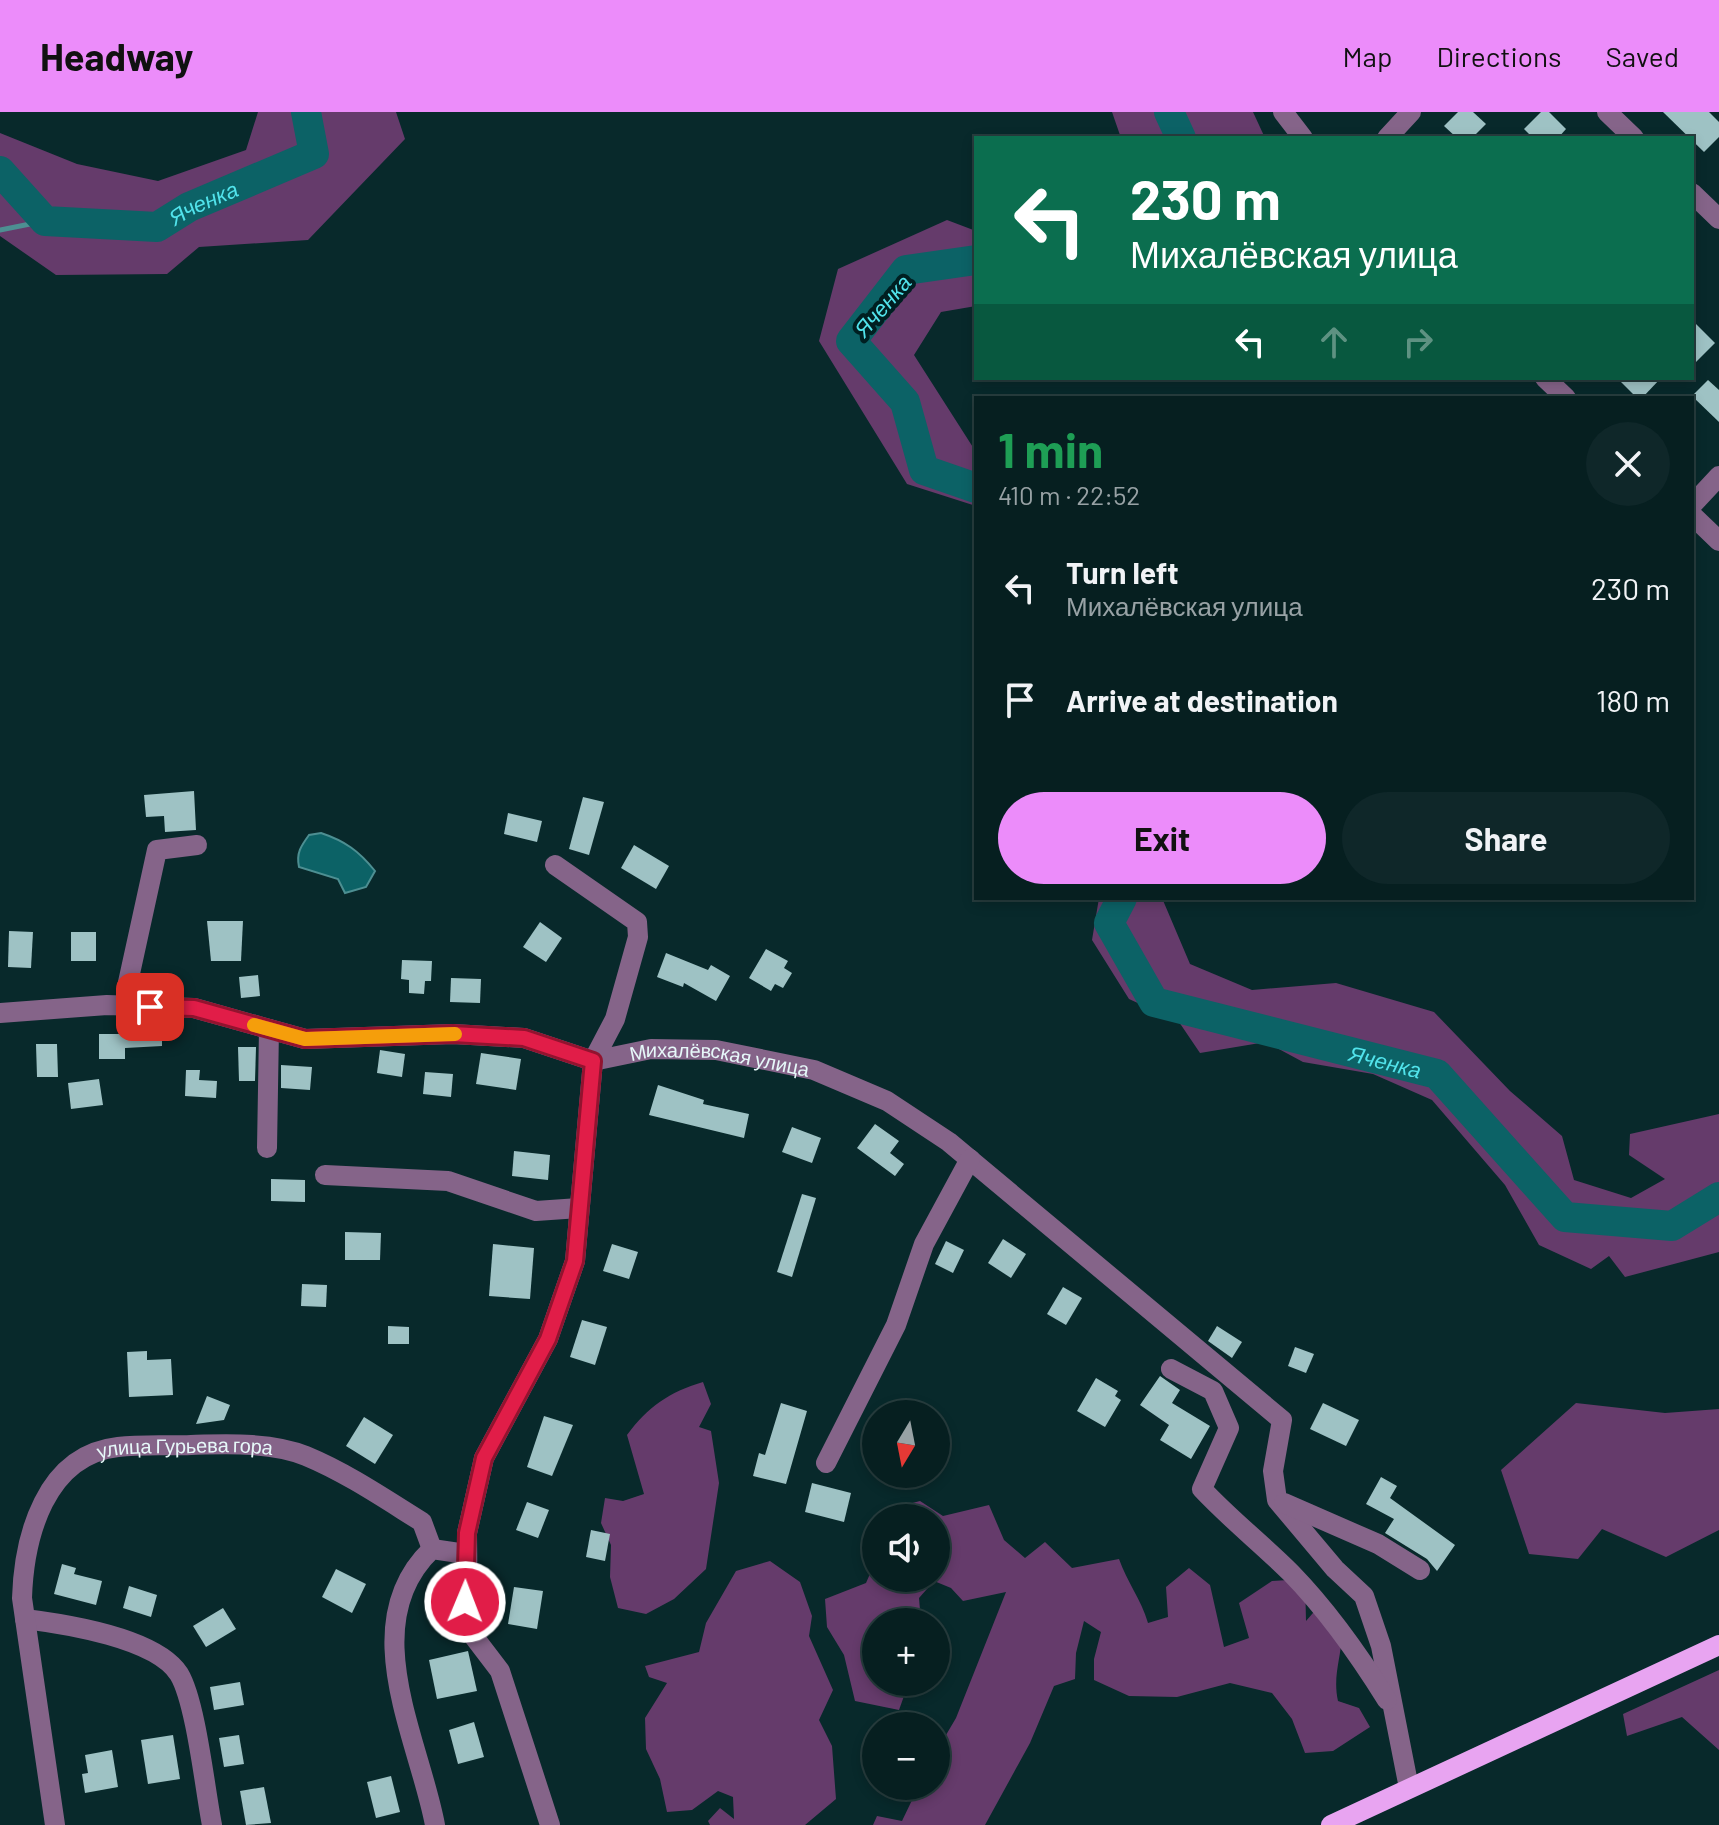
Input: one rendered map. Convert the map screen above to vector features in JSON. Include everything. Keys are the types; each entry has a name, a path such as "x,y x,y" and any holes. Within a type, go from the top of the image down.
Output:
{"main road":[{"path":"1331,1825 1719,1645"}],"street":[{"path":"1283,112 1301,136"},
{"path":"1389,136 1411,112"},
{"path":"1607,112 1632,136"},
{"path":"1694,195 1719,219"},
{"path":"1547,380 1564,396"},
{"path":"1694,503 1719,476"},
{"path":"1694,517 1719,541"},
{"path":"128,1006 127,987 157,850 197,845"},
{"path":"550,1825 500,1671 468,1629 466,1554 467,1533 484,1458 548,1339 575,1261 593,1061 615,1019 638,937 637,922 555,865"},
{"path":"0,1013 128,1006 194,1008 305,1039 453,1034 524,1038 593,1061"},
{"path":"267,1148 269,1029"},
{"name":"Михалёвская улица","path":"593,1061 651,1049 716,1050 814,1070 887,1101 970,1159 1282,1420 1273,1471 1277,1500"},
{"path":"826,1463 896,1325 924,1244 970,1159"},
{"path":"325,1175 448,1181 536,1211 579,1208"},
{"path":"1171,1369 1213,1391 1229,1428 1202,1489 1235,1525 1291,1573 1357,1650 1395,1714"},
{"name":"улица Гурьева гора","path":"55,1825 25,1619 23,1575 36,1515 50,1489 69,1469 89,1456 115,1447 248,1445 304,1455 422,1522 432,1549"},
{"path":"1277,1500 1335,1569 1364,1596 1381,1646 1409,1788"},
{"path":"1277,1500 1378,1544 1420,1570"},
{"path":"435,1825 427,1783 407,1727 394,1666 397,1621 408,1578 432,1549 466,1554"},
{"path":"25,1619 133,1643 156,1652 179,1674 193,1719 212,1825"}],"shaded area":[{"path":"258,112 396,112 405,139 308,240 199,247 167,274 56,275 0,236 0,133 77,164 158,181 246,150"},
{"path":"1112,112 1253,112 1264,136 1120,136"},
{"path":"947,220 974,230 974,306 941,312 914,355 974,449 974,505 907,484 819,341 838,269"},
{"path":"1099,900 1163,900 1190,964 1252,990 1336,983 1434,1012 1510,1091 1562,1136 1574,1180 1631,1198 1665,1179 1629,1155 1630,1134 1719,1114 1719,1252 1625,1277 1609,1256 1591,1269 1539,1245 1505,1185 1432,1100 1373,1074 1303,1062 1266,1042 1200,1053 1179,1022 1129,999 1092,940"},
{"path":"703,1382 711,1404 699,1427 711,1431 719,1483 706,1569 674,1599 646,1614 618,1608 610,1577 611,1545 601,1523 605,1498 623,1501 644,1494 627,1435 660,1402"},
{"path":"1576,1403 1665,1413 1719,1409 1719,1530 1666,1557 1602,1529 1578,1559 1529,1554 1501,1470"},
{"path":"989,1505 1004,1540 1025,1558 1045,1542 1072,1568 1119,1559 1148,1623 1168,1617 1166,1587 1189,1568 1210,1585 1224,1647 1249,1638 1239,1603 1272,1581 1305,1579 1306,1621 1326,1598 1340,1624 1338,1701 1359,1708 1370,1727 1333,1751 1305,1753 1292,1719 1272,1693 1230,1683 1177,1697 1129,1696 1094,1680 1094,1659 1101,1632 1084,1621 1076,1653 1075,1679 1054,1686 1030,1743 985,1825 873,1825 877,1816 902,1821 912,1800 950,1800 950,1728 1006,1592 963,1601 951,1588 950,1514"},
{"path":"770,1561 800,1582 812,1616 809,1636 833,1690 819,1720 832,1746 836,1799 805,1825 710,1825 708,1821 720,1808 734,1819 733,1797 718,1791 692,1810 667,1812 660,1779 646,1749 645,1718 667,1683 649,1677 645,1666 699,1652 706,1623 736,1571"},
{"path":"862,1585 862,1592 924,1592 919,1598 920,1608 862,1608 862,1696 904,1696 899,1710 855,1701 844,1655 827,1627 825,1599"},
{"path":"1719,1670 1719,1750 1682,1717 1627,1736 1623,1714"}],"water":[{"path":"321,833 351,848 375,871 366,887 345,893 338,879 299,867 299,854 309,835"}],"building":[{"path":"1458,112 1473,112 1486,124 1474,136 1455,136 1444,126"},
{"path":"1541,112 1549,112 1566,129 1560,136 1531,136 1524,129"},
{"path":"1663,112 1709,112 1719,122 1719,137 1704,152 1694,142 1694,136 1688,136"},
{"path":"1694,322 1715,343 1694,364"},
{"path":"1619,380 1659,380 1644,396 1635,396"},
{"path":"1708,380 1719,390 1719,422 1694,396"},
{"path":"194,791 196,830 165,832 164,816 146,817 144,795"},
{"path":"583,797 604,802 589,855 569,849"},
{"path":"508,813 542,821 537,842 504,834"},
{"path":"634,845 669,866 656,889 621,868"},
{"path":"207,921 243,921 241,961 211,961"},
{"path":"540,922 562,938 546,962 523,947"},
{"path":"9,931 33,932 31,968 8,967"},
{"path":"71,932 96,932 96,961 71,961"},
{"path":"766,949 788,961 784,968 792,973 783,988 775,984 771,991 749,978"},
{"path":"666,953 708,970 711,965 730,976 716,1001 684,983 683,987 657,977"},
{"path":"402,960 432,961 431,981 425,981 424,994 409,993 409,980 401,979"},
{"path":"258,975 260,996 241,998 239,977"},
{"path":"451,978 481,979 480,1003 450,1002"},
{"path":"162,1020 162,1046 125,1048 125,1059 99,1059 99,1034 144,1034 144,1021"},
{"path":"36,1044 57,1044 58,1077 37,1077"},
{"path":"238,1047 256,1047 255,1081 239,1081"},
{"path":"380,1050 405,1054 402,1077 377,1073"},
{"path":"481,1053 521,1059 516,1090 476,1084"},
{"path":"281,1065 312,1067 310,1090 281,1088"},
{"path":"186,1070 200,1070 199,1080 217,1081 216,1098 185,1096"},
{"path":"425,1072 453,1074 451,1097 423,1094"},
{"path":"99,1079 103,1105 71,1109 68,1083"},
{"path":"658,1085 704,1100 703,1104 749,1114 744,1138 649,1115"},
{"path":"875,1124 899,1141 890,1153 904,1164 895,1176 857,1148"},
{"path":"792,1127 821,1138 812,1163 782,1152"},
{"path":"514,1151 550,1155 548,1180 512,1176"},
{"path":"271,1179 305,1180 305,1202 271,1201"},
{"path":"802,1194 816,1198 792,1277 777,1272"},
{"path":"345,1232 381,1233 380,1260 345,1260"},
{"path":"1003,1239 1026,1254 1011,1278 988,1263"},
{"path":"946,1241 964,1250 953,1273 935,1264"},
{"path":"493,1244 534,1248 530,1299 489,1296"},
{"path":"612,1244 638,1252 629,1279 603,1271"},
{"path":"302,1284 327,1285 326,1307 301,1306"},
{"path":"1063,1287 1082,1298 1066,1325 1047,1314"},
{"path":"582,1320 607,1327 595,1365 570,1357"},
{"path":"388,1326 409,1327 409,1344 388,1344"},
{"path":"1217,1326 1242,1342 1232,1358 1208,1341"},
{"path":"1295,1347 1314,1354 1306,1373 1288,1366"},
{"path":"147,1351 147,1360 171,1359 173,1395 129,1397 127,1352"},
{"path":"1160,1376 1180,1390 1172,1403 1210,1426 1191,1459 1160,1440 1169,1425 1140,1405"},
{"path":"1096,1378 1118,1391 1115,1396 1121,1400 1105,1427 1077,1411"},
{"path":"207,1396 230,1405 224,1420 196,1424"},
{"path":"781,1403 807,1411 786,1484 753,1476 759,1453 765,1455"},
{"path":"1323,1403 1359,1420 1346,1446 1310,1429"},
{"path":"544,1416 573,1425 552,1476 527,1467"},
{"path":"364,1417 393,1435 375,1464 346,1446"},
{"path":"1381,1477 1397,1486 1390,1498 1455,1545 1437,1571 1427,1559 1385,1533 1394,1519 1366,1504"},
{"path":"812,1483 851,1493 844,1522 805,1512"},
{"path":"527,1502 549,1510 538,1538 516,1530"},
{"path":"591,1530 610,1534 605,1561 586,1557"},
{"path":"62,1564 76,1568 74,1574 102,1581 96,1605 54,1594"},
{"path":"336,1569 366,1584 352,1613 322,1597"},
{"path":"129,1586 157,1595 151,1617 123,1608"},
{"path":"514,1587 543,1591 537,1629 508,1624"},
{"path":"223,1608 236,1629 206,1647 193,1626"},
{"path":"468,1651 477,1691 437,1699 429,1660"},
{"path":"240,1682 244,1705 214,1710 210,1687"},
{"path":"474,1722 484,1757 458,1764 449,1730"},
{"path":"173,1735 180,1779 148,1784 141,1740"},
{"path":"239,1735 244,1764 224,1767 219,1738"},
{"path":"112,1750 118,1787 85,1793 82,1774 88,1773 85,1755"},
{"path":"391,1776 400,1812 376,1818 367,1782"},
{"path":"264,1787 271,1823 246,1825 240,1791"}],"waterway":[{"name":"Яченка","path":"0,171 45,221 157,227 189,207 314,154 306,112"},
{"name":"Яченка","path":"1169,112 1180,136"},
{"name":"Яченка","path":"0,230 45,221"},
{"name":"Яченка","path":"974,260 906,270 851,341 905,402 924,470 974,487"},
{"name":"Яченка","path":"1121,900 1109,923 1154,1002 1437,1074 1565,1217 1672,1226 1719,1197"}],"slow traffic":[{"path":"254,1025 305,1039 455,1034"}],"route":[{"path":"150,1007 194,1008 305,1039 453,1034 524,1038 593,1061 575,1261 548,1339 484,1458 467,1533 465,1602"}]}
